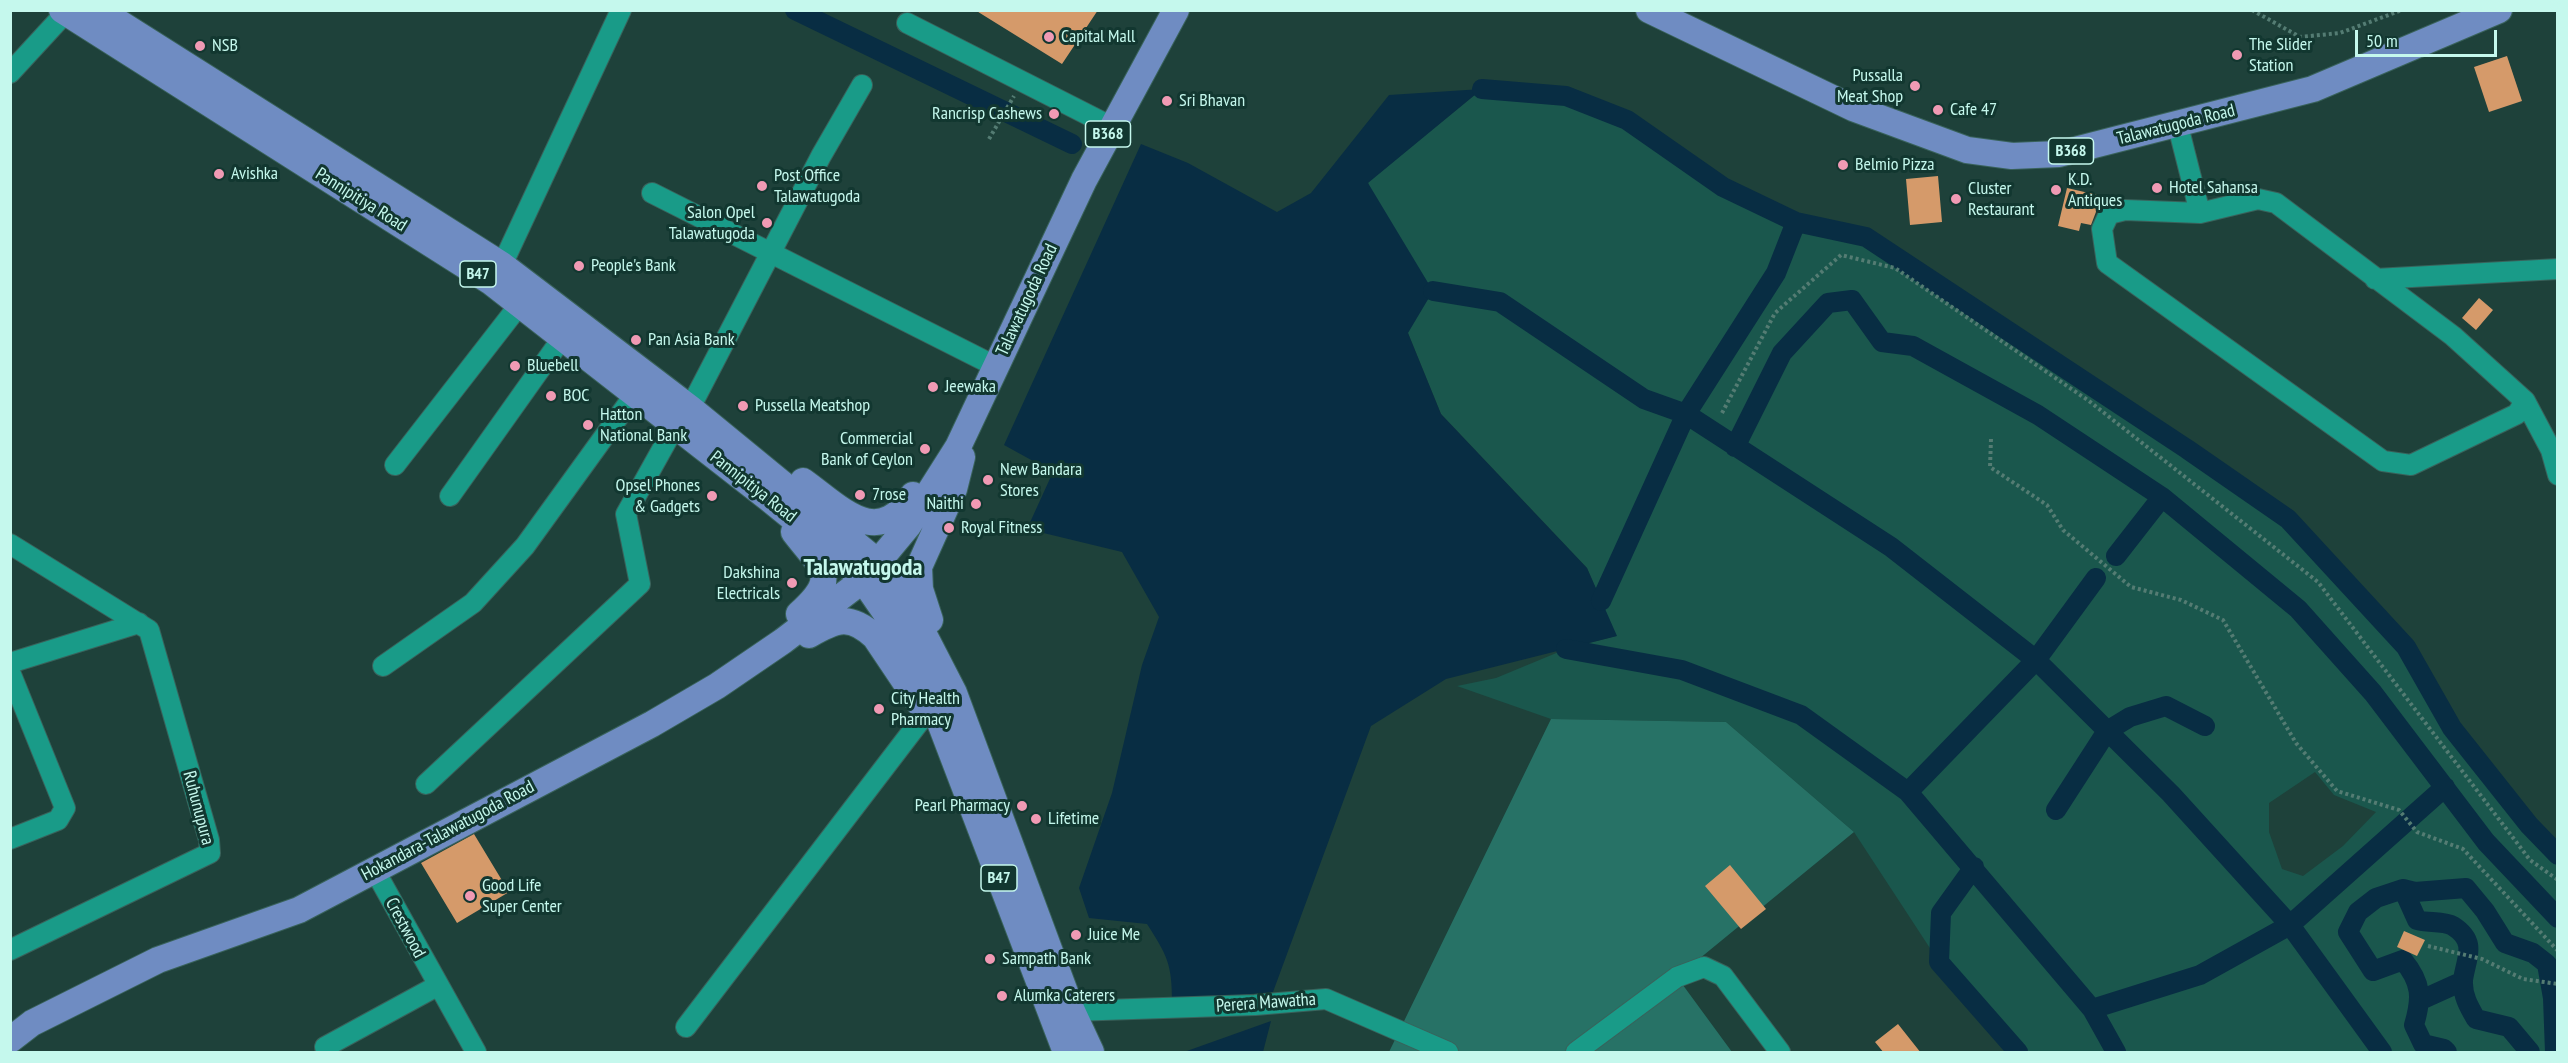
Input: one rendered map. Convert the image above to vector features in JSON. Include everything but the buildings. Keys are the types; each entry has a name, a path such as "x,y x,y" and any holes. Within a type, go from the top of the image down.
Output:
{"main road":[{"name":"Pannipitiya Road","path":"99,10 496,274 683,417 768,498 832,550 902,592 954,693 1072,1011 1091,1053"},
{"name":"Talawatugoda Road","path":"871,572 932,490 972,419 1046,259 1112,127 1176,10"},
{"name":"Talawatugoda Road","path":"1649,10 1853,108 1967,150 2012,156 2058,154 2178,126 2313,89 2499,10"},
{"name":"Pannipitiya Road","path":"65,12 496,274 520,304 635,394 683,417 748,455 871,572 929,708 945,737 1066,1053"},
{"path":"748,455 788,470 854,516 865,522 879,524 891,520 904,509 930,470 972,419"},
{"path":"946,677 920,590 920,567 954,489 972,419"},
{"path":"753,661 822,590 825,580 823,570 768,498"},
{"name":"Hokandara-Talawatugoda Road","path":"10,1040 32,1023 158,960 299,910 652,724 717,686 871,572"},
{"path":"753,661 826,625 839,621 854,621 875,637 929,708"}],"street":[{"path":"496,274 621,10"},
{"path":"10,73 65,12"},
{"path":"907,23 1112,127"},
{"path":"426,784 640,584 626,514 683,417 862,85"},
{"path":"2178,126 2200,213"},
{"path":"652,193 996,367"},
{"path":"2525,401 2517,414 2410,465 2383,461 2107,263 2102,229 2109,214 2125,210 2200,213 2258,199 2276,203 2453,336 2525,401 2551,450 2558,475"},
{"path":"2375,279 2558,269"},
{"path":"394,465 520,304"},
{"path":"450,496 563,337"},
{"path":"383,666 480,595 525,546 635,394"},
{"name":"Ruhunupura","path":"10,544 149,630 209,840 210,853 10,950"},
{"path":"10,663 139,623"},
{"path":"10,672 65,808 58,820 10,839"},
{"path":"686,1027 929,708"},
{"name":"Crestwood","path":"374,869 437,987 476,1053"},
{"path":"1576,1053 1677,977 1704,967 1723,976 1780,1053"},
{"path":"325,1047 437,987"},
{"name":"Perera Mawatha","path":"1072,1011 1255,1005 1326,999 1448,1053"}],"path":[{"path":"2252,10 2300,37 2340,33 2402,10"},
{"path":"989,139 1018,90"},
{"path":"1722,413 1775,314 1841,255 1895,268 2089,401 2318,582 2530,860 2558,880"},
{"path":"1991,439 1990,467 2047,505 2063,530 2131,587 2181,600 2223,621 2296,743 2337,790 2399,810 2417,832 2463,849 2558,951"},
{"path":"2427,946 2482,959 2523,979 2558,984"}],"green space":[{"path":"1482,89 1566,96 1627,120 1723,187 1796,222 1866,237 2187,449 2288,519 2406,647 2452,728 2529,825 2557,855 2557,1052 2018,1052 1939,962 1854,832 1726,722 1551,719 1457,686 1496,678 1566,649 1616,636 1587,568 1441,414 1408,333 1368,182","holes":["2315,772 2334,795 2376,812 2343,846 2303,876 2282,869 2269,832 2269,803"]},
{"path":"1551,719 1726,722 1854,832 1677,977 1732,1052 1389,1052"}],"water":[{"path":"1482,89 1368,183 1433,291 1408,333 1441,414 1587,568 1617,636 1446,679 1371,726 1273,992 1172,1001 1167,960 1147,924 1089,918 1079,888 1112,793 1142,665 1159,617 1122,552 1027,529 1053,472 1004,445 1141,144 1188,163 1277,212 1311,193 1389,95"},
{"path":"1271,1021 1263,1052 1184,1052"}],"waterway":[{"path":"795,10 1072,144"},
{"path":"1482,89 1566,96 1627,120 1723,187 1796,222 1776,273 1686,414 1601,601"},
{"path":"1796,222 1866,237 2187,449 2288,519 2406,647 2452,728 2529,825 2558,855"},
{"path":"1433,291 1500,302 1644,399 1686,414 1891,547 2036,660 2171,794 2290,925 2382,1052"},
{"path":"1735,447 1782,353 1828,303 1852,300 1882,342 1913,346 2038,415 2162,497 2298,609 2373,693 2486,842 2558,918"},
{"path":"2116,556 2162,497"},
{"path":"1908,792 2036,660 2096,578"},
{"path":"1566,649 1682,670 1801,715 1908,792 2092,1009 2116,1052"},
{"path":"2056,810 2107,731 2130,717 2166,706 2205,726"},
{"path":"2092,1009 2200,975 2290,925 2445,787"},
{"path":"1974,867 1941,913 1939,962 2018,1052"},
{"path":"2447,1052 2444,1049 2423,1044 2414,1025 2419,991 2414,976 2403,960 2373,971 2348,932 2358,912 2376,898 2403,889 2415,892 2466,888 2485,911 2505,943 2533,953 2547,964 2553,998 2555,1052"},
{"path":"2403,889 2417,920 2450,924 2466,938 2468,957 2463,980 2464,991 2476,1019 2509,1027 2530,1052"},
{"path":"2421,1000 2463,981"}],"place":[{"name":"Capital Mall","path":"1049,37"},
{"name":"NSB","path":"200,46"},
{"name":"The Slider Station","path":"2237,55"},
{"name":"Pussalla Meat Shop","path":"1915,86"},
{"name":"Sri Bhavan","path":"1167,101"},
{"name":"Cafe 47","path":"1938,110"},
{"name":"Rancrisp Cashews","path":"1054,114"},
{"name":"Belmio Pizza","path":"1843,165"},
{"name":"Avishka","path":"219,174"},
{"name":"Post Office Talawatugoda","path":"762,186"},
{"name":"Hotel Sahansa","path":"2157,188"},
{"name":"K.D. Antiques","path":"2056,190"},
{"name":"Cluster Restaurant","path":"1956,199"},
{"name":"Salon Opel Talawatugoda","path":"767,223"},
{"name":"People's Bank","path":"579,266"},
{"name":"Pan Asia Bank","path":"636,340"},
{"name":"Bluebell","path":"515,366"},
{"name":"Jeewaka","path":"933,387"},
{"name":"BOC","path":"551,396"},
{"name":"Pussella Meatshop","path":"743,406"},
{"name":"Hatton National Bank","path":"588,425"},
{"name":"Commercial Bank of Ceylon","path":"925,449"},
{"name":"New Bandara Stores","path":"988,480"},
{"name":"7rose","path":"860,495"},
{"name":"Opsel Phones & Gadgets","path":"712,496"},
{"name":"Naithi","path":"976,504"},
{"name":"Royal Fitness","path":"949,528"},
{"name":"Dakshina Electricals","path":"792,583"},
{"name":"City Health Pharmacy","path":"879,709"},
{"name":"Pearl Pharmacy","path":"1022,806"},
{"name":"Lifetime","path":"1036,819"},
{"name":"Good Life Super Center","path":"470,896"},
{"name":"Juice Me","path":"1076,935"},
{"name":"Sampath Bank","path":"990,959"},
{"name":"Alumka Caterers","path":"1002,996"}],"district":[{"name":"Talawatugoda","path":"863,568"}]}
